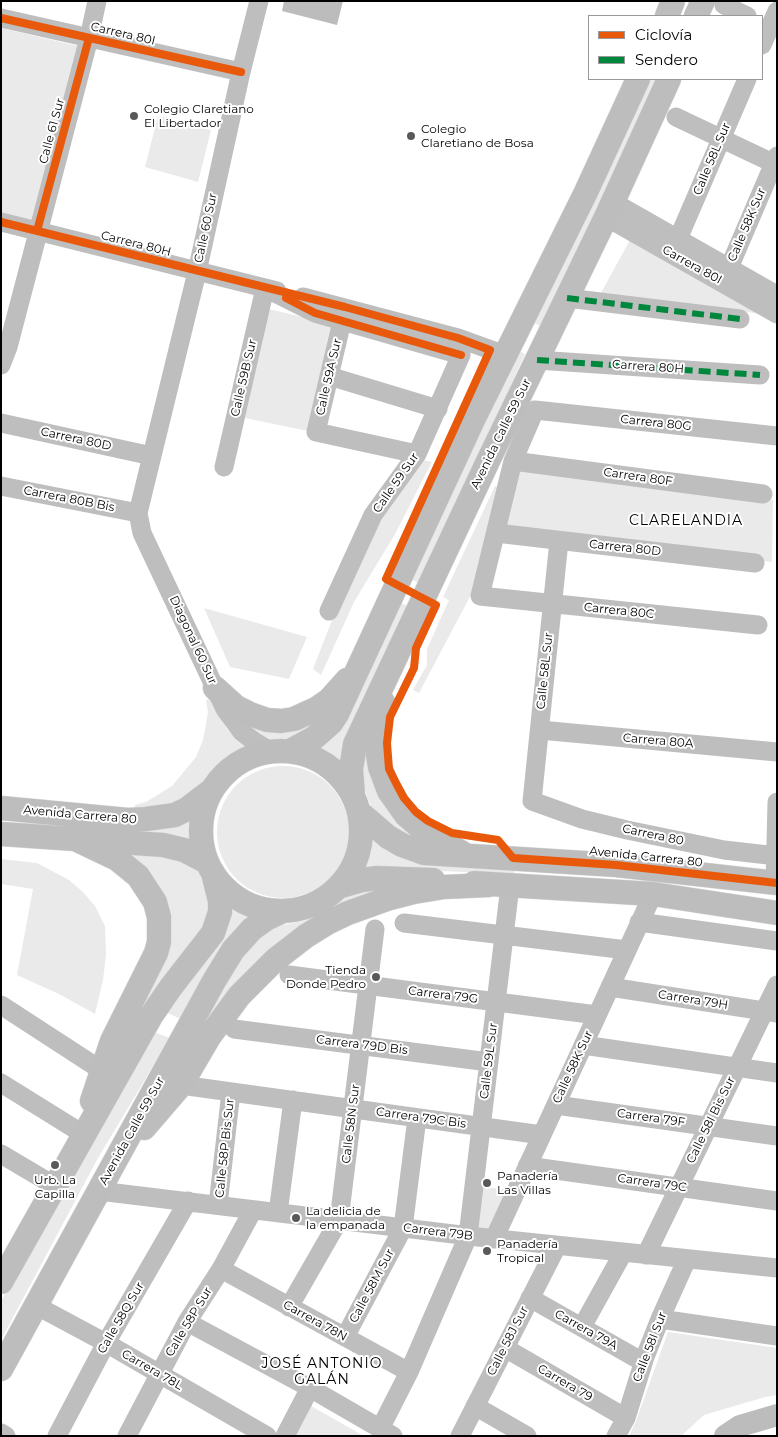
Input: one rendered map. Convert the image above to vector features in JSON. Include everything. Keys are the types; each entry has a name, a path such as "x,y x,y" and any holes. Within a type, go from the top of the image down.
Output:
{"main road":[{"path":"667,15 673,1"},
{"path":"697,15 713,3"},
{"path":"1,1282 157,1006 213,933 220,912 220,901 203,848 201,829 204,809 212,790 219,779 237,763 259,753 280,751 314,738 331,724 337,714 505,355 586,192 638,80"},
{"name":"Avenida Calle 59 Sur","path":"356,803 351,769 355,744 610,210 669,80"},
{"path":"215,688 236,707 250,714 267,720 281,721 294,719 316,709 339,690 360,666"},
{"path":"388,673 379,733 378,754 384,782 406,815 437,840 468,856"},
{"path":"210,868 226,888 245,902 268,910 283,911 299,909 327,897 338,887 350,871 359,852 361,838 356,803 345,782 326,764 315,758 280,751"},
{"name":"Avenida Carrera 80","path":"1,808 146,820 175,814 187,809 212,790"},
{"name":"Avenida Carrera 80","path":"356,803 388,836 415,851 432,855 616,864 776,883"},
{"name":"Avenida Carrera 80","path":"1,834 163,845 184,850 210,868"},
{"path":"75,839 117,859 138,876 155,902 159,917 159,942 156,953 117,1030 101,1070 84,1134"},
{"path":"338,887 362,880 392,878 653,894 777,913"},
{"path":"115,1161 181,1085 209,1037 239,996 275,960 306,936 327,923 387,899 444,887 500,885"},
{"name":"Avenida Calle 59 Sur","path":"1,1369 233,950 252,929 266,919 283,911"}],"street":[{"name":"Calle 61 Sur","path":"1,365 8,347 97,1"},
{"name":"Calle 60 Sur","path":"138,513 197,272 241,72 259,1"},
{"path":"713,3 744,15"},
{"name":"Carrera 80I","path":"1,18 241,72"},
{"path":"763,43 771,23"},
{"name":"Calle 58L Sur","path":"678,239 747,80"},
{"path":"676,117 720,140 775,162"},
{"name":"Calle 58K Sur","path":"729,268 775,162"},
{"name":"Carrera 80I","path":"610,210 678,239 777,295"},
{"name":"Carrera 80I","path":"610,210 777,314"},
{"name":"Carrera 80H","path":"1,222 373,315 458,338 505,355"},
{"name":"Carrera 80H","path":"265,288 315,313 461,355"},
{"name":"Calle 59B Sur","path":"224,467 265,288"},
{"path":"567,298 740,319"},
{"path":"344,321 373,315"},
{"name":"Calle 59A Sur","path":"344,321 316,432 417,454"},
{"name":"Calle 59 Sur","path":"329,611 373,516 417,454 461,355"},
{"name":"Carrera 80H","path":"537,360 760,375"},
{"path":"329,376 438,409"},
{"name":"Carrera 80G","path":"513,461 535,410 777,436"},
{"name":"Carrera 80D","path":"1,423 152,456"},
{"path":"496,533 513,461"},
{"name":"Carrera 80F","path":"513,461 764,494"},
{"name":"Carrera 80B Bis","path":"1,486 138,513"},
{"name":"Diagonal 60 Sur","path":"138,513 142,533 225,709 242,732 255,742 280,751"},
{"name":"Carrera 80D","path":"496,533 755,563"},
{"name":"Carrera 80C","path":"496,533 480,596 758,625"},
{"name":"Calle 58L Sur","path":"532,801 559,541"},
{"name":"Carrera 80A","path":"540,730 777,752"},
{"name":"Carrera 80","path":"532,801 582,819 627,830 724,850 776,856"},
{"path":"776,883 777,802"},
{"name":"Calle 59L Sur","path":"468,1236 505,936 500,885"},
{"name":"Calle 58K Sur","path":"494,1239 653,894"},
{"path":"639,922 777,942"},
{"path":"404,923 627,950"},
{"name":"Calle 58N Sur","path":"290,1307 338,1220 375,929"},
{"name":"Carrera 79G","path":"289,975 597,1015"},
{"name":"Calle 58I Bis Sur","path":"646,1255 737,1068 771,1012 777,985"},
{"name":"Carrera 79H","path":"610,987 771,1012"},
{"path":"1,1005 101,1070"},
{"name":"Carrera 79D Bis","path":"234,1029 489,1062"},
{"path":"583,1045 777,1073"},
{"path":"1,1083 84,1134"},
{"name":"Carrera 79C Bis","path":"181,1085 542,1134"},
{"name":"Calle 58P Bis Sur","path":"218,1205 231,1092"},
{"path":"278,1213 293,1100"},
{"name":"Carrera 79F","path":"556,1105 777,1136"},
{"name":"Calle 58M Sur","path":"345,1337 403,1228 418,1118"},
{"path":"1,1154 54,1186"},
{"name":"Carrera 79C","path":"528,1166 777,1201"},
{"name":"Carrera 79B","path":"100,1190 494,1239 777,1268"},
{"name":"Calle 58Q Sur","path":"57,1436 106,1343 188,1201"},
{"name":"Calle 58P Sur","path":"132,1434 159,1374 187,1322 221,1270 253,1210"},
{"path":"187,1322 387,1432 409,1372 468,1236"},
{"name":"Calle 58J Sur","path":"460,1436 557,1246"},
{"path":"582,1327 623,1253"},
{"name":"Calle 58I Sur","path":"616,1436 626,1418 643,1362 660,1319 687,1260"},
{"name":"Carrera 78N","path":"221,1270 409,1372"},
{"name":"Carrera 79A","path":"530,1298 643,1362"},
{"name":"Carrera 78L","path":"37,1306 106,1343 267,1436"},
{"path":"660,1319 777,1336"},
{"name":"Carrera 79","path":"505,1348 626,1418"},
{"path":"285,1436 310,1388"},
{"path":"476,1406 528,1436"},
{"path":"1,1433 6,1436"}],"shaded area":[{"path":"284,1 343,1 337,25 282,11"},
{"path":"1,28 78,46 35,222 1,214"},
{"path":"649,80 659,80 563,285 540,326 530,320"},
{"path":"158,116 211,130 198,182 145,167"},
{"path":"631,238 770,315 601,293"},
{"path":"269,309 331,324 308,431 245,418"},
{"path":"516,349 525,354 421,584 411,579"},
{"path":"423,460 432,462 395,534 354,602 321,675 313,669 343,592 377,524"},
{"path":"521,469 773,500 772,562 502,533"},
{"path":"495,486 502,489 474,589 419,693 413,690 427,665 427,649 449,600 443,597"},
{"path":"401,603 410,607 341,761 327,751 314,748"},
{"path":"204,608 307,637 289,679 230,667"},
{"path":"210,699 227,729 236,738 248,745 230,756 208,781 178,804 134,811 135,805 146,802 172,786 196,757 203,740 206,724 208,712 206,700"},
{"path":"321,722 292,738 275,740 260,737 246,728 255,724"},
{"path":"368,737 419,843 376,816 361,778 362,756"},
{"path":"283,766 308,771 320,777 338,795 344,807 349,832 344,857 338,869 320,887 308,893 283,898 258,893 246,887 228,869 222,857 217,832 222,807 228,795 246,777 258,771"},
{"path":"191,818 189,828 192,843 96,827"},
{"path":"371,839 387,851 422,863 515,870 514,874 364,868 372,850"},
{"path":"118,851 175,855 201,871 209,881 211,920 118,1042 165,942"},
{"path":"1,859 37,863 69,880 95,906 105,926 106,955 103,980 95,1014 61,995 17,975 33,889 1,884"},
{"path":"394,884 330,913 155,1102 249,945 276,926 304,921 318,915 352,894"},
{"path":"230,903 239,911 254,916 181,1019 165,1012"},
{"path":"154,1032 170,1038 98,1158 1,1340 1,1301 86,1148"},
{"path":"479,1186 508,1190 489,1229 475,1227"},
{"path":"668,1332 777,1348 777,1395 704,1415 681,1436 629,1436"},
{"path":"311,1406 364,1436 295,1436"}],"waterway":[{"path":"725,1436 740,1426 777,1415"}],"marked path":[{"path":"567,298 740,319"},
{"path":"537,360 760,375"}],"cycle path":[{"path":"1,18 241,72"},
{"path":"37,231 89,38"},
{"path":"1,222 345,307 458,338 490,350 386,579 436,605 416,648 414,668 390,717 387,743 389,769 404,798 416,812 428,821 452,833 498,840 513,858 616,865 777,883"},
{"path":"286,298 315,313 461,355"}],"place":[{"name":"Colegio Claretiano El Libertador","path":"134,116"},
{"name":"Colegio Claretiano de Bosa","path":"411,136"},
{"name":"Tienda Donde Pedro","path":"376,977"},
{"name":"Urb. La Capilla","path":"55,1165"},
{"name":"Panadería Las Villas","path":"487,1183"},
{"name":"La delicia de la empanada","path":"296,1218"},
{"name":"Panadería Tropical","path":"487,1251"}],"district":[{"name":"CLARELANDIA","path":"686,521"},
{"name":"JOSÉ ANTONIO GALÁN","path":"322,1372"}]}
